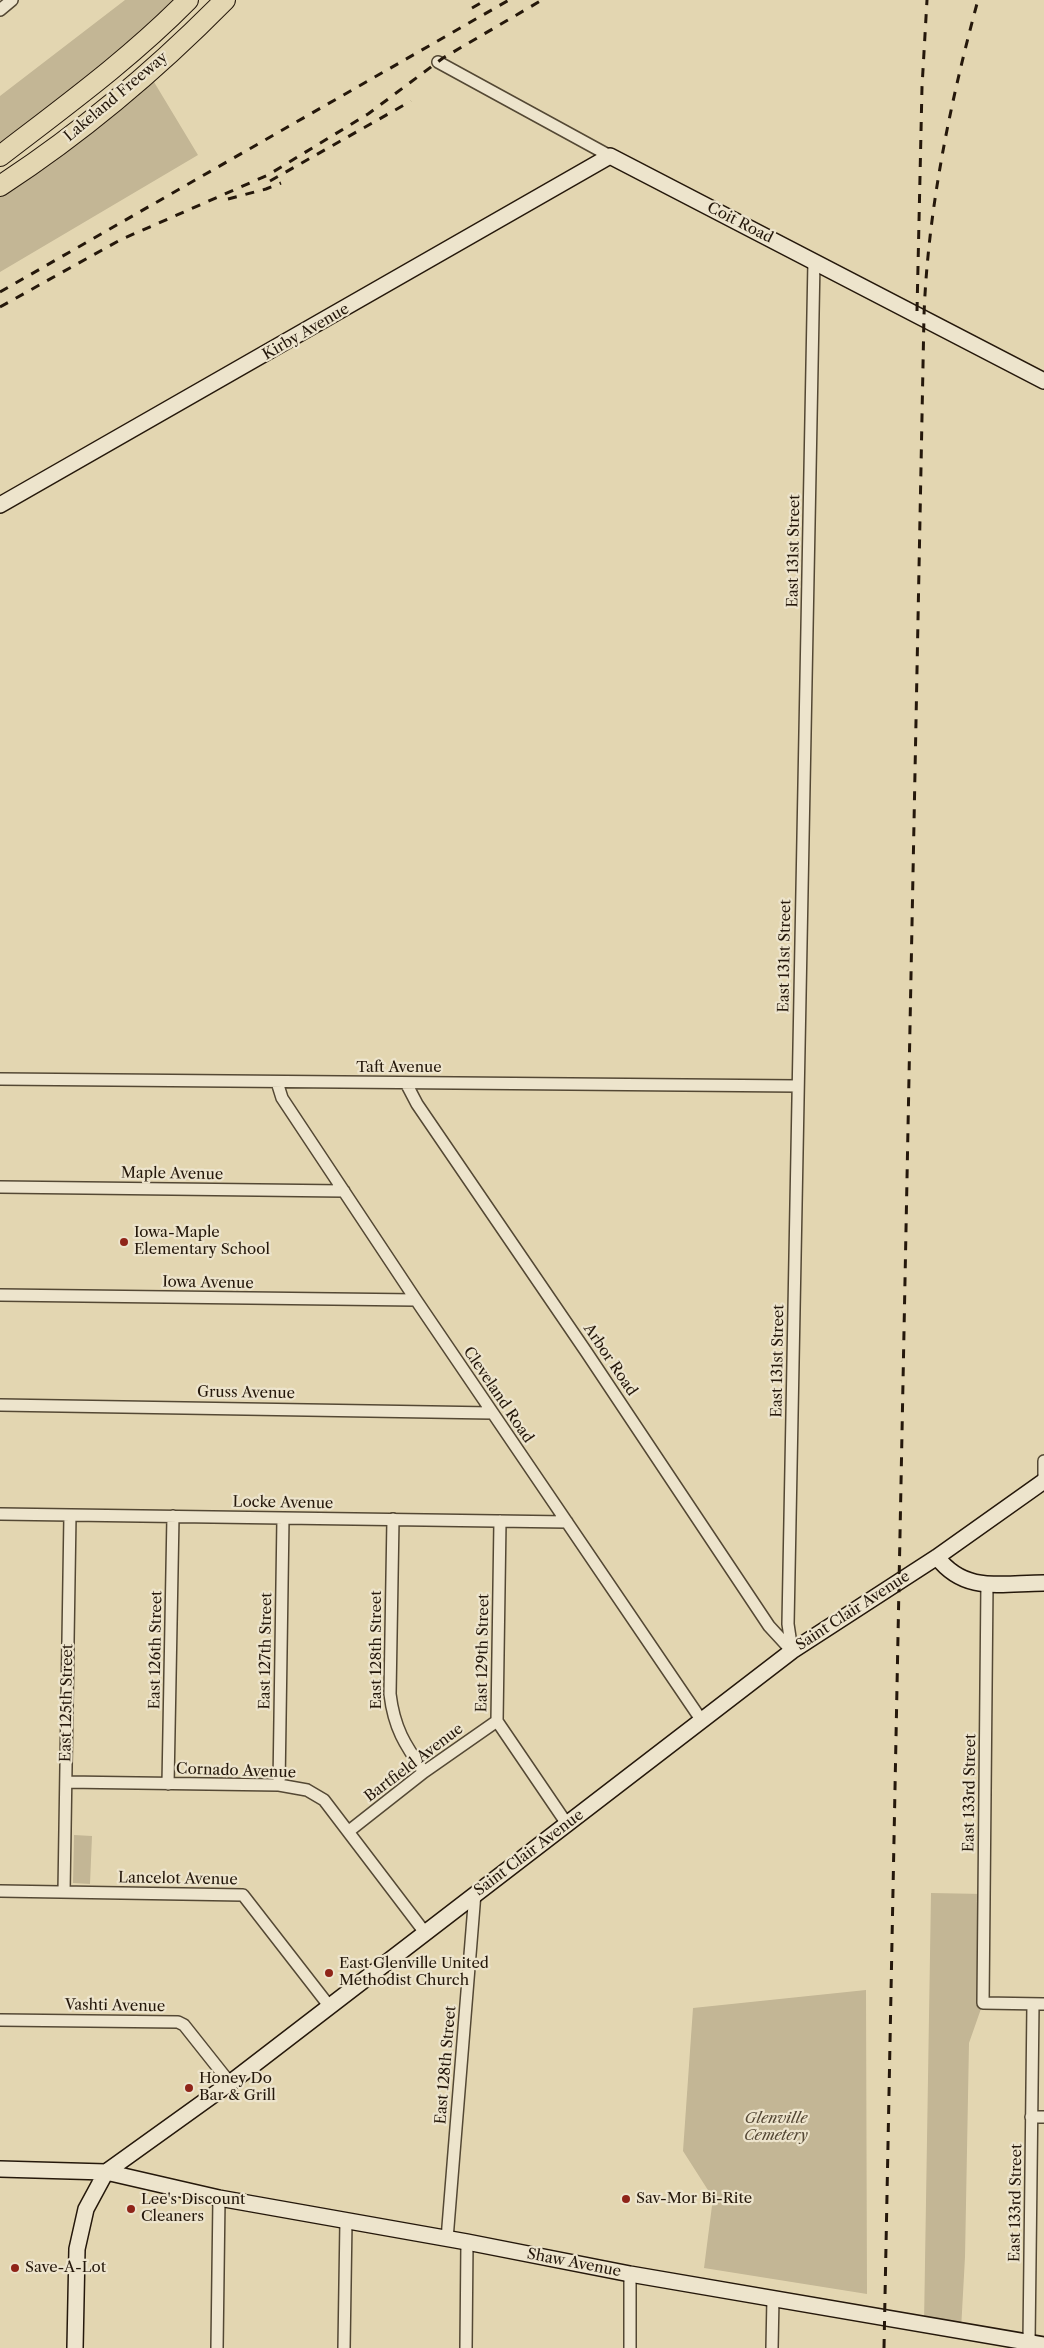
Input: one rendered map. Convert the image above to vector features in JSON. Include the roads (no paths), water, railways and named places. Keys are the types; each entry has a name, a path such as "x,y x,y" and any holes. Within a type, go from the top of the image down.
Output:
{"highway":[{"name":"Lakeland Freeway","path":"0,156 88,89 164,24 188,0"},
{"name":"Lakeland Freeway","path":"0,186 26,169 114,102 194,32 225,0"}],"street":[{"path":"0,10 12,0"},
{"name":"Coit Road","path":"438,62 610,156 1044,381"},
{"name":"Kirby Avenue","path":"0,506 610,156"},
{"name":"East 131st Street","path":"792,1652 788,1624 814,261"},
{"name":"Taft Avenue","path":"0,1078 798,1086"},
{"name":"Cleveland Road","path":"277,1082 282,1098 416,1300 702,1721"},
{"name":"Arbor Road","path":"406,1083 417,1104 587,1353 769,1626 792,1652"},
{"name":"Maple Avenue","path":"0,1187 344,1191"},
{"name":"Iowa Avenue","path":"0,1295 416,1300"},
{"name":"Gruss Avenue","path":"0,1405 492,1413"},
{"path":"1044,1461 1044,1481"},
{"name":"Saint Clair Avenue","path":"106,2172 230,2084 426,1934 474,1894 792,1652 937,1557 1044,1481"},
{"name":"Locke Avenue","path":"0,1514 566,1522"},
{"name":"East 125th Street","path":"64,1892 70,1515"},
{"name":"East 126th Street","path":"168,1784 173,1516"},
{"name":"East 127th Street","path":"279,1785 283,1518"},
{"name":"East 128th Street","path":"393,1519 390,1694 393,1717 402,1739 424,1772"},
{"name":"East 129th Street","path":"500,1521 497,1721 567,1824"},
{"path":"937,1557 945,1568 955,1576 966,1581 1044,1583"},
{"name":"East 133rd Street","path":"987,1583 983,2003 1039,2004 1031,2117 1037,2343"},
{"name":"Bartfield Avenue","path":"349,1831 424,1772 497,1721"},
{"name":"Cornado Avenue","path":"66,1782 279,1785 307,1790 324,1800 426,1934"},
{"name":"Lancelot Avenue","path":"0,1892 243,1895 330,2007"},
{"name":"East 128th Street","path":"446,2239 474,1894"},
{"name":"Vashti Avenue","path":"0,2020 178,2022 184,2024 230,2084"},
{"path":"1031,2117 1044,2117"},
{"path":"0,2169 106,2172 86,2209 76,2249 74,2348"},
{"name":"Shaw Avenue","path":"106,2172 219,2198 467,2242 630,2274 772,2298 999,2343 1037,2343"},
{"path":"217,2348 219,2198"},
{"path":"344,2348 346,2221"},
{"path":"466,2348 467,2242"},
{"path":"630,2274 630,2348"},
{"path":"772,2298 772,2348"}],"railway":[{"path":"472,8 486,0"},
{"path":"0,292 509,0"},
{"path":"0,307 120,240 268,175 368,114 443,58 542,0"},
{"path":"917,311 922,87 927,0"},
{"path":"884,2348 924,315 926,275 935,196 958,78 978,0"},
{"path":"270,181 411,101"},
{"path":"228,199 281,183"}],"place":[{"name":"Iowa-Maple Elementary School","path":"124,1242"},
{"name":"East Glenville United Methodist Church","path":"329,1973"},
{"name":"Honey Do Bar & Grill","path":"189,2088"},
{"name":"Sav-Mor Bi-Rite","path":"626,2199"},
{"name":"Lee's Discount Cleaners","path":"131,2209"},
{"name":"Save-A-Lot","path":"15,2268"}],"park label":[{"name":"Glenville Cemetery","path":"776,2128"}]}
